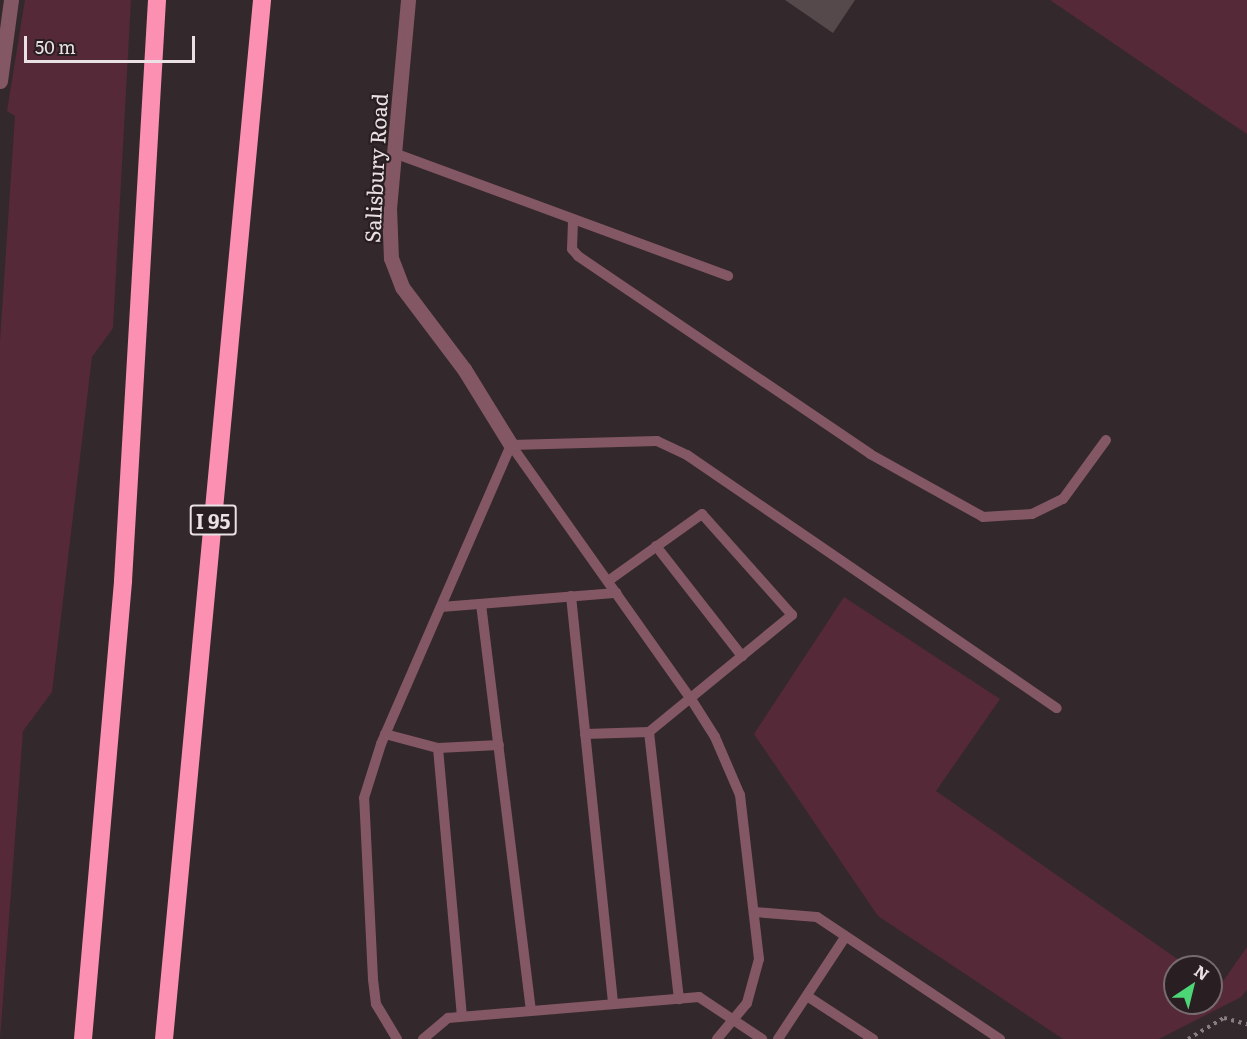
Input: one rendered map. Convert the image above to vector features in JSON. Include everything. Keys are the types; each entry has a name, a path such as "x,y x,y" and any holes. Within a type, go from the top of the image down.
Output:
{"highway":[{"path":"83,1039 123,581 157,0"},
{"name":"I 95","path":"164,1039 262,0"}],"street":[{"path":"0,81 4,16 11,0"},
{"name":"Salisbury Road","path":"408,0 388,232 402,287 470,377 511,446"}],"lane":[{"path":"394,153 573,221 728,276"},
{"path":"573,221 572,249 578,256 870,454 983,517 1032,514 1064,498 1106,440"},
{"path":"511,446 657,441 687,455 1057,708"},
{"path":"511,446 691,699 715,736 740,795 759,959 747,1004 736,1020 717,1039"},
{"path":"397,1039 376,1004 361,827 364,798 385,734 511,446"},
{"path":"585,734 649,732 792,615 702,514 608,581"},
{"path":"656,546 742,656"},
{"path":"441,607 616,593"},
{"path":"571,596 612,1004"},
{"path":"481,604 531,1011"},
{"path":"649,732 679,999"},
{"path":"385,734 438,748 499,745"},
{"path":"438,748 462,1016"},
{"path":"754,912 817,917 1000,1039"},
{"path":"778,1039 846,936"},
{"path":"807,996 873,1039"},
{"path":"423,1039 448,1017 699,997 762,1039"}],"path":[{"path":"1188,1039 1224,1018 1247,1023"}],"shaded area":[{"path":"25,0 131,0 113,328 92,357 52,692 23,731 0,1039 0,341 15,116 7,111"},
{"path":"1050,0 1247,0 1247,134 1208,108"},
{"path":"844,597 1000,699 936,791 1172,955 1163,955 1163,1015 1206,1015 1159,1039 1063,1039 878,916 754,734"},
{"path":"1247,947 1247,990 1241,997 1223,1006 1223,981"}],"building":[{"path":"785,0 855,0 833,33"}]}
